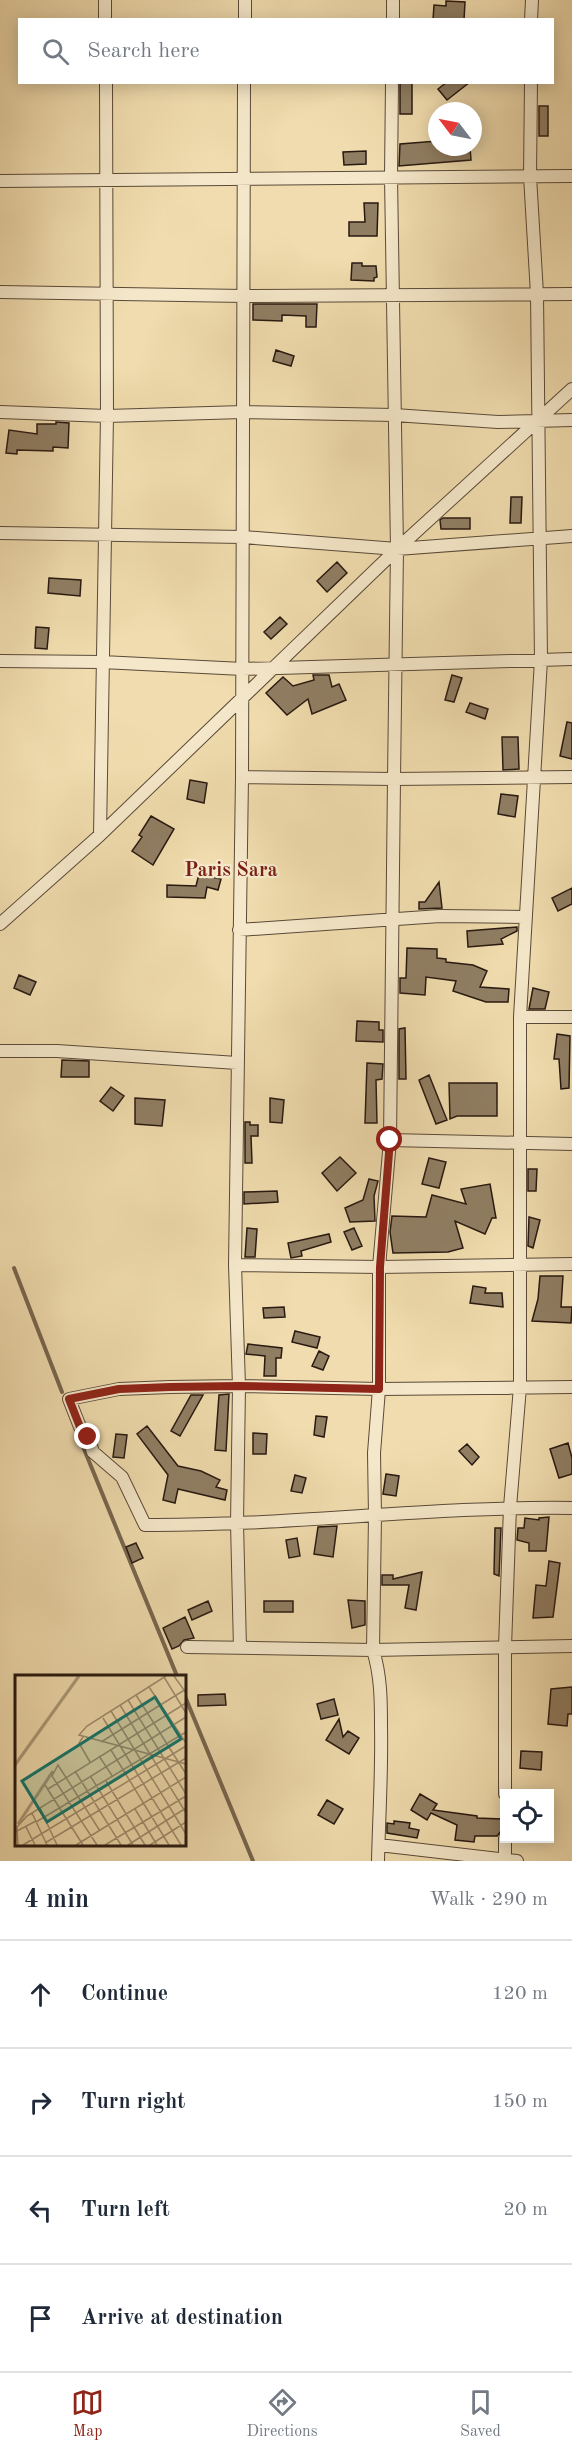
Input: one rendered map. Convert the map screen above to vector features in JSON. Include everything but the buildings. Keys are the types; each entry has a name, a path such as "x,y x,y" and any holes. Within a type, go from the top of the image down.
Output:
{"street":[{"path":"105,0 105,18"},
{"path":"245,0 245,18"},
{"path":"393,0 393,18"},
{"path":"531,18 532,0"},
{"path":"100,835 107,416 106,84"},
{"path":"240,1648 237,1523 239,1386 235,1265 243,669 244,84"},
{"path":"378,1861 382,1756 381,1690 373,1650 374,1454 379,1389 380,1267 390,1140 397,549 391,177 392,84"},
{"path":"505,1789 510,1507 520,1387 520,1017 541,660 537,294 530,176 531,84"},
{"path":"0,181 572,176"},
{"path":"0,292 243,296 572,294"},
{"path":"0,924 100,835 397,549 572,389"},
{"path":"0,412 107,416 243,412 394,415 498,422 572,420"},
{"path":"0,533 243,537 397,549 572,536"},
{"path":"0,661 102,662 243,669 572,659"},
{"path":"242,777 394,779 572,777"},
{"path":"240,930 392,918 526,917"},
{"path":"520,1017 572,1017"},
{"path":"0,1050 57,1051 237,1063"},
{"path":"390,1140 572,1144"},
{"path":"235,1265 380,1267 572,1264"},
{"path":"572,1387 379,1389 239,1386 119,1389 69,1399 93,1452 122,1478 145,1525 237,1523 510,1507 572,1508"},
{"path":"187,1647 373,1650 572,1646"},
{"path":"379,1845 509,1861 506,1843"}],"waterway":[{"path":"14,1268 62,1392"},
{"path":"77,1432 177,1675"},
{"path":"186,1699 253,1861"}],"district":[{"name":"Paris Sara","path":"231,871"}],"route":[{"path":"88,1437 80,1427 69,1399 119,1389 170,1387 379,1389 380,1267 390,1140"}]}
